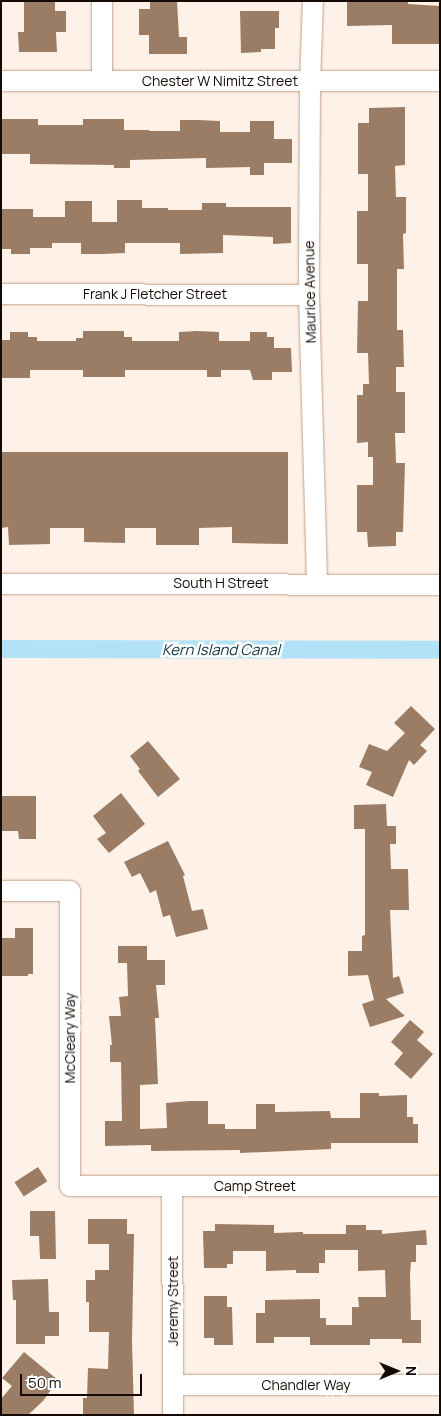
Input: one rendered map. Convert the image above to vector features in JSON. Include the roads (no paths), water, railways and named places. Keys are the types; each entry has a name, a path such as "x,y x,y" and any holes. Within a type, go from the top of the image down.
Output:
{"street":[{"path":"102,1 102,81"},
{"name":"Maurice Avenue","path":"313,1 310,81 309,295 317,583"},
{"name":"Chester W Nimitz Street","path":"1,81 440,82"},
{"name":"Frank J Fletcher Street","path":"1,294 309,295"},
{"name":"South H Street","path":"1,584 317,583 440,585"},
{"name":"McCleary Way","path":"1,890 70,891 70,1186"},
{"name":"Camp Street","path":"70,1186 440,1186"},
{"name":"Jeremy Street","path":"172,1186 173,1415"},
{"name":"Chandler Way","path":"173,1385 440,1385"}],"waterway":[{"name":"Kern Island Canal","path":"1,649 440,650"}]}
